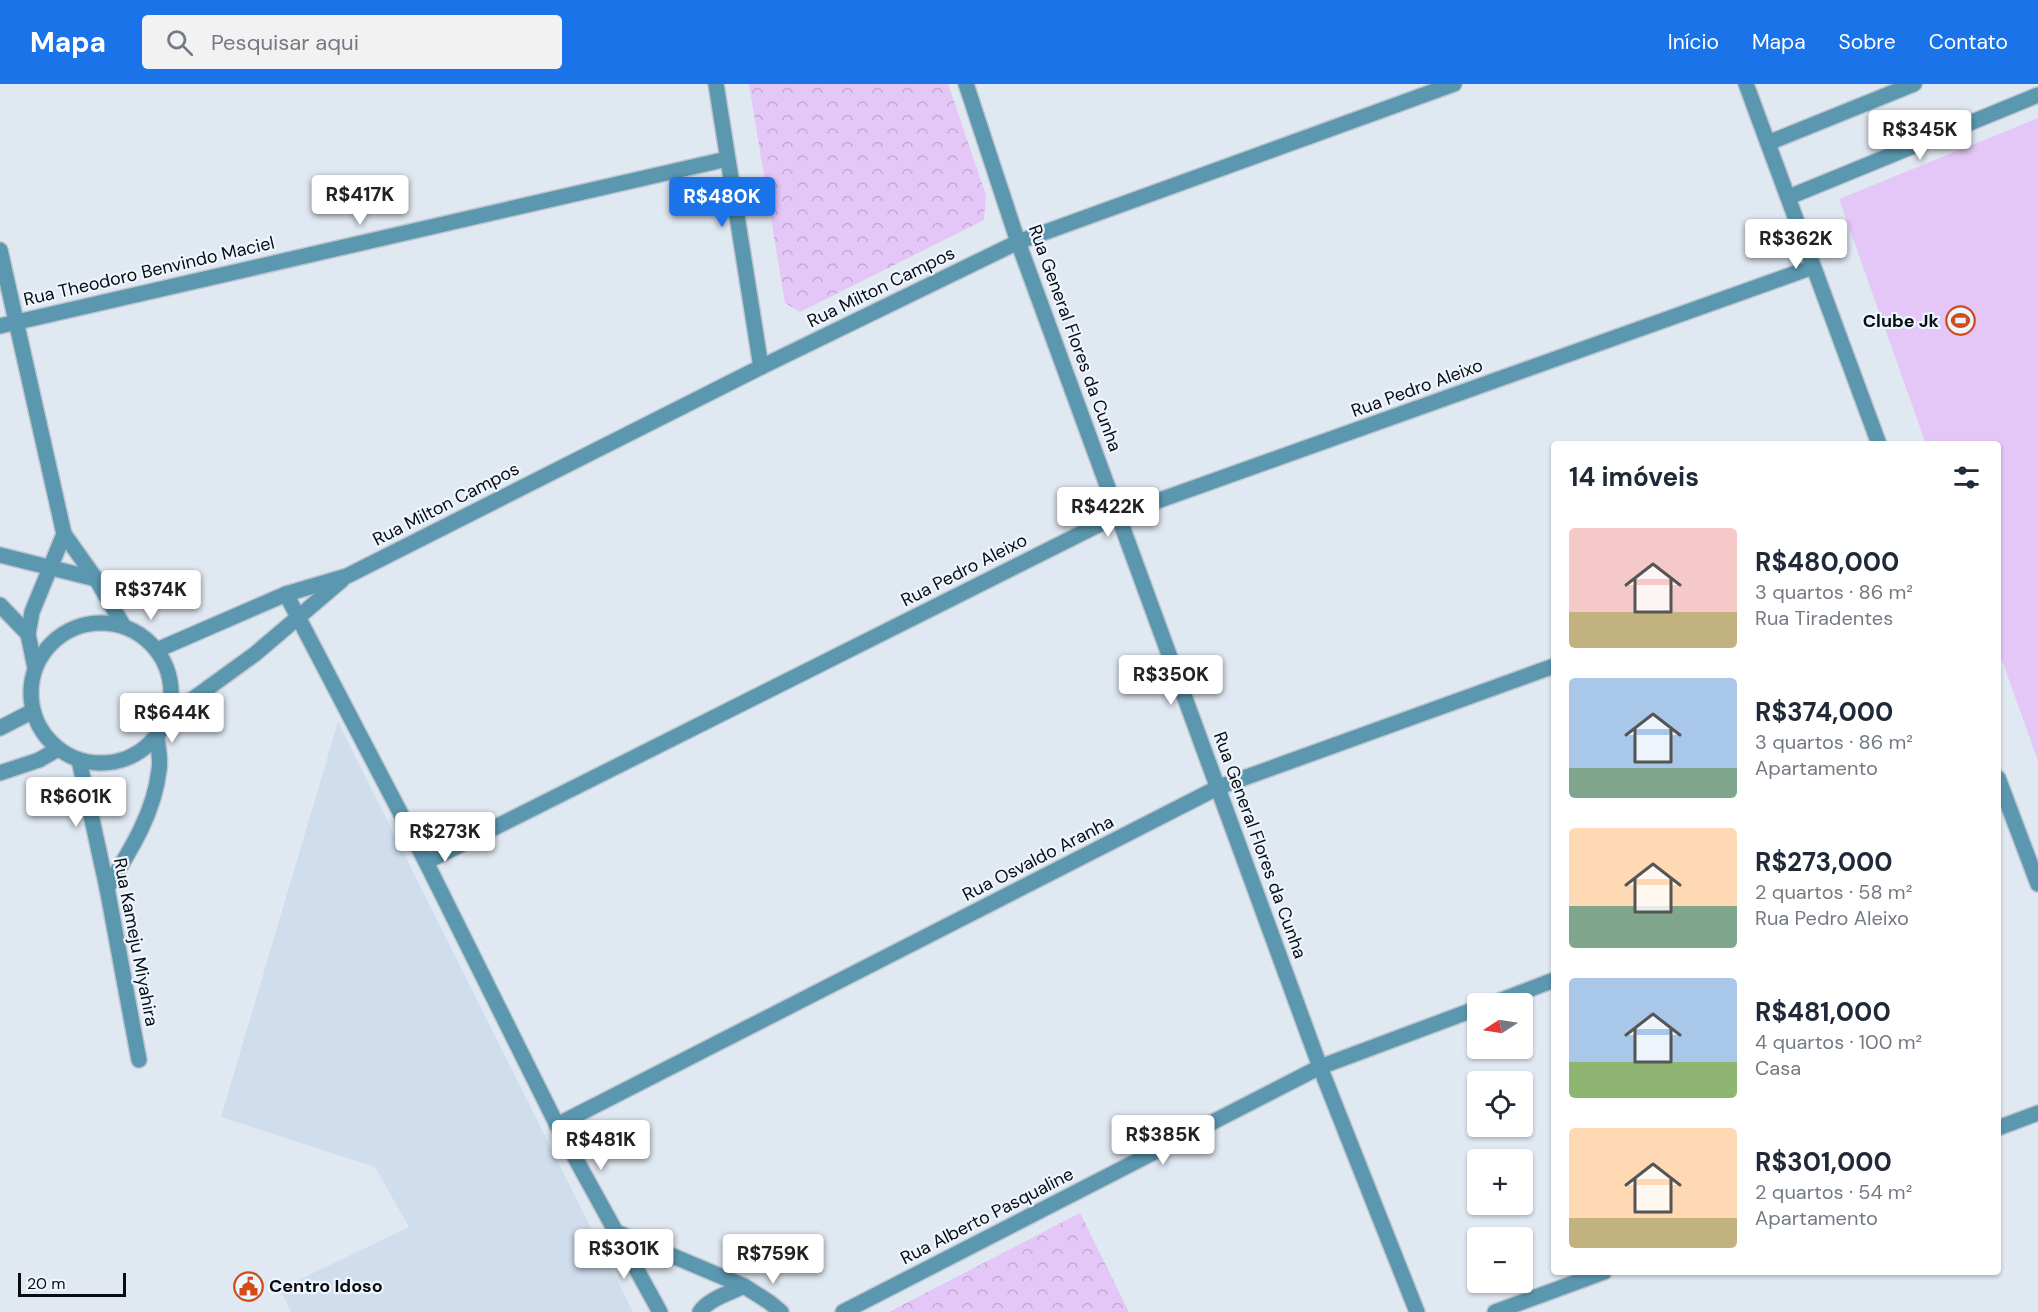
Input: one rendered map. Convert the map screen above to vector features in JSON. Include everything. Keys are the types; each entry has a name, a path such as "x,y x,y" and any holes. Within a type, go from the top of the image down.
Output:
{"street":[{"path":"716,84 760,367"},
{"name":"Rua General Flores da Cunha","path":"966,84 1018,242 1320,1067 1417,1312"},
{"name":"Rua Milton Campos","path":"157,650 286,594 347,576 760,367 1018,242 1454,84"},
{"path":"1746,84 1878,441"},
{"path":"1768,143 1914,84"},
{"path":"1789,197 2038,95"},
{"name":"Rua Theodoro Benvindo Maciel","path":"0,326 727,159"},
{"path":"0,250 64,534 96,579 123,625"},
{"name":"Rua Pedro Aleixo","path":"426,862 1118,515 1813,267"},
{"path":"35,668 28,634 32,612 64,534"},
{"path":"0,555 96,579"},
{"name":"Rua Milton Campos","path":"168,717 255,654 347,576"},
{"path":"286,594 426,862 557,1125 660,1312"},
{"path":"0,605 28,634"},
{"path":"102,622 123,625 142,635 157,650 168,670 172,694 168,717 156,738 141,753 121,762 100,764 79,760 58,749 42,732 33,711 31,690 35,668 46,649 61,635 81,625 102,622"},
{"name":"Rua Osvaldo Aranha","path":"557,1125 1219,788 1551,667"},
{"path":"0,728 33,711"},
{"path":"107,888 136,840 153,802 160,768 156,738"},
{"path":"0,773 39,760 58,749"},
{"name":"Rua Kameju Miyahira","path":"79,760 107,888 139,1060"},
{"path":"2001,796 2004,814 2038,884"},
{"path":"1520,993 1551,981"},
{"name":"Rua Alberto Pasqualine","path":"843,1312 1320,1067 1467,1012"},
{"path":"2001,1127 2038,1113"},
{"path":"616,1232 744,1286 781,1312"},
{"path":"1495,1312 1596,1275"},
{"path":"700,1312 703,1307 744,1286"}],"shaded area":[{"path":"338,722 633,1312 291,1312 280,1289 409,1227 375,1167 221,1117"}],"green space":[{"path":"749,84 948,84 986,195 984,220 800,312 785,303"},
{"name":"Clube Jk","path":"2038,118 2038,761 2001,657 2001,441 1925,441 1839,199"},
{"path":"1080,1213 1129,1312 889,1312"}],"place":[{"name":"Clube Jk","path":"1960,321"},
{"name":"Centro Idoso","path":"248,1286"}]}
